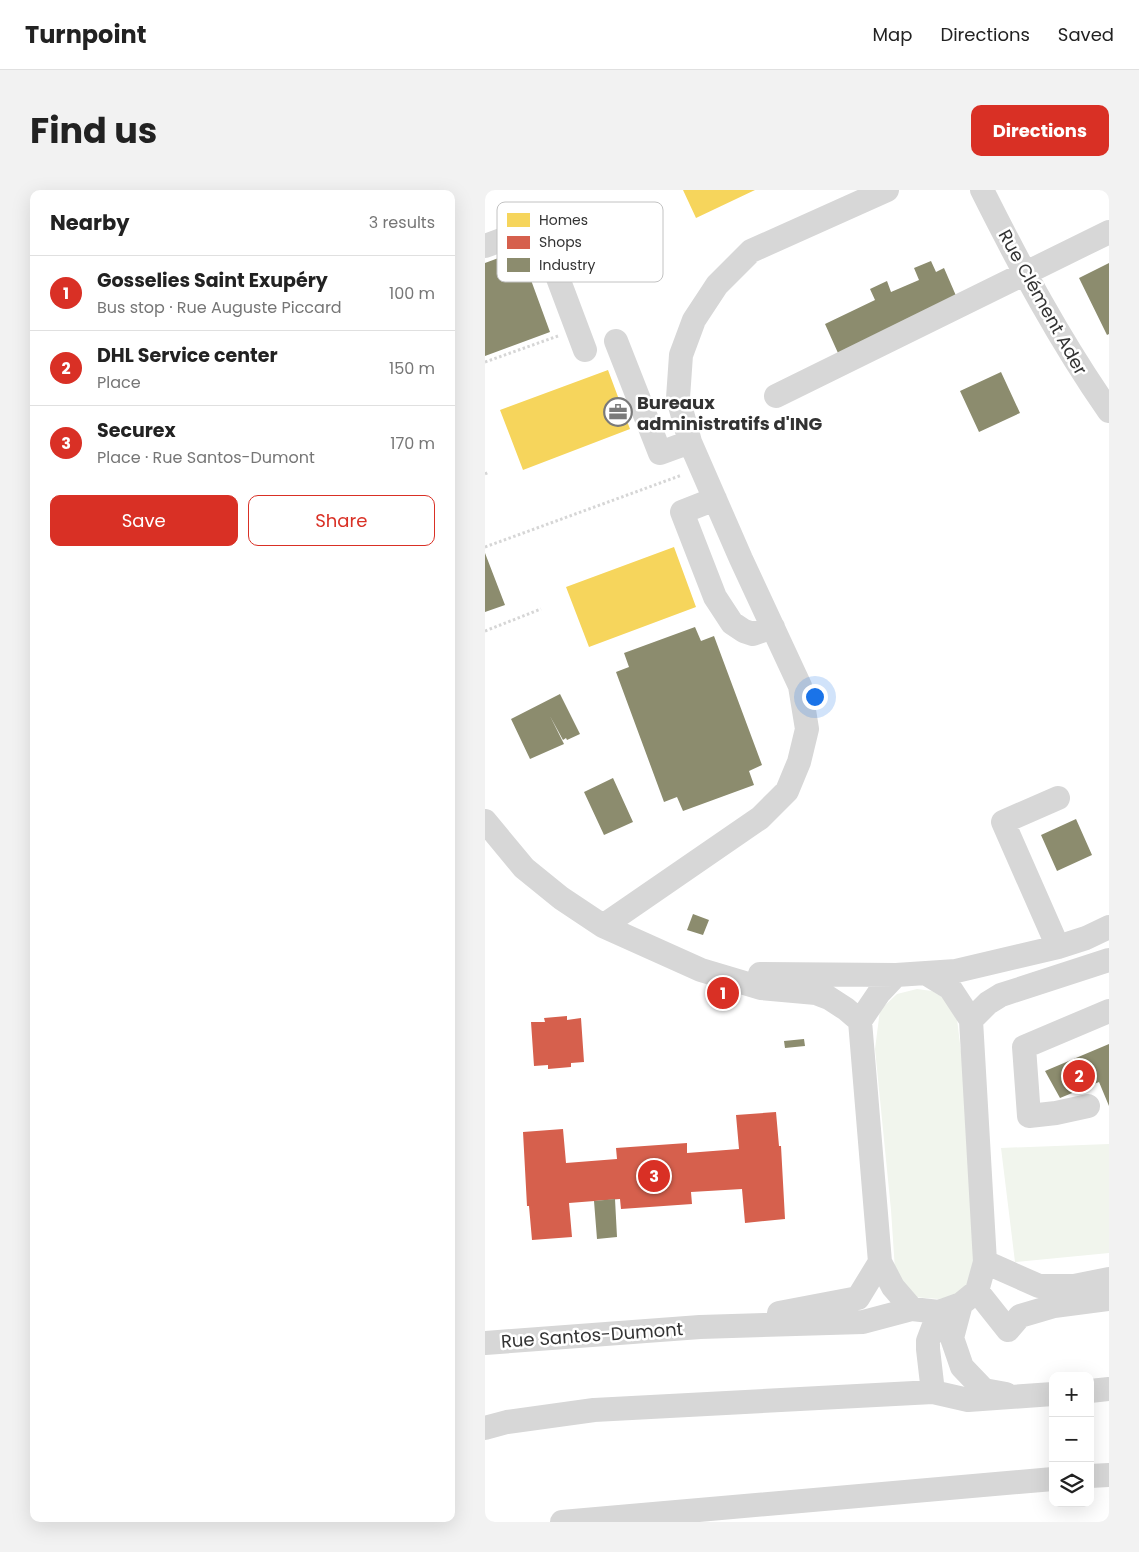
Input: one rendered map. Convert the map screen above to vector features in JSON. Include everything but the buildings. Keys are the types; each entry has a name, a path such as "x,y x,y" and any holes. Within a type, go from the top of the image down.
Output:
{"street":[{"path":"603,926 760,818 787,791 799,762 807,729 800,686 689,442 678,398 681,355 694,320 717,285 751,251 887,190"},
{"name":"Rue Clément Ader","path":"982,190 1025,274 1086,378 1109,410"},
{"path":"776,396 1109,232"},
{"path":"485,246 497,242"},
{"path":"560,282 582,340"},
{"path":"615,341 660,453 689,442"},
{"path":"715,499 682,512 715,597 732,623 744,631 753,634 773,627"},
{"path":"1058,798 1003,822 1058,947"},
{"path":"485,821 524,868 561,898 603,926 701,970 761,988 816,993 829,998 860,1021"},
{"path":"701,970 759,974 927,974 956,971 1058,947 1086,938 1109,927"},
{"path":"971,1020 988,1003 1001,995 1109,960"},
{"path":"896,974 879,993 860,1021 880,1262 893,1287 912,1309 959,1302 1008,1330 1020,1316 1054,1306 1109,1299"},
{"path":"927,974 950,988 971,1020 985,1262 959,1302 929,1341 928,1349 933,1392"},
{"path":"1088,1106 1056,1113 1029,1116 1025,1047 1109,1011"},
{"name":"Rue Santos-Dumont","path":"700,1327 858,1298 880,1262"},
{"path":"985,1262 1039,1286 1074,1286 1109,1279"},
{"path":"959,1302 951,1338 962,1368 984,1390 1020,1397"},
{"name":"Rue Santos-Dumont","path":"485,1343 700,1327 863,1322 912,1309"},
{"path":"1094,1391 1109,1389"},
{"path":"485,1428 507,1422 594,1410 933,1392 968,1400 1049,1394"},
{"path":"1094,1476 1109,1475"},
{"path":"562,1522 1049,1480"}],"path":[{"path":"485,362 582,340"},
{"path":"485,547 701,468"},
{"path":"485,631 541,609"}],"shaded area":[{"path":"917,989 932,991 947,1000 957,1019 964,1077 976,1280 951,1300 914,1297 895,1270 875,1049 880,1010 897,994"},
{"path":"1109,1144 1109,1253 1015,1262 1001,1148"}],"place":[{"name":"Bureaux administratifs d'ING","path":"618,412"},
{"name":"Gosselies Saint Exupéry","path":"723,993"},
{"name":"DHL Service center","path":"1079,1076"},
{"name":"Securex","path":"654,1176"}]}
